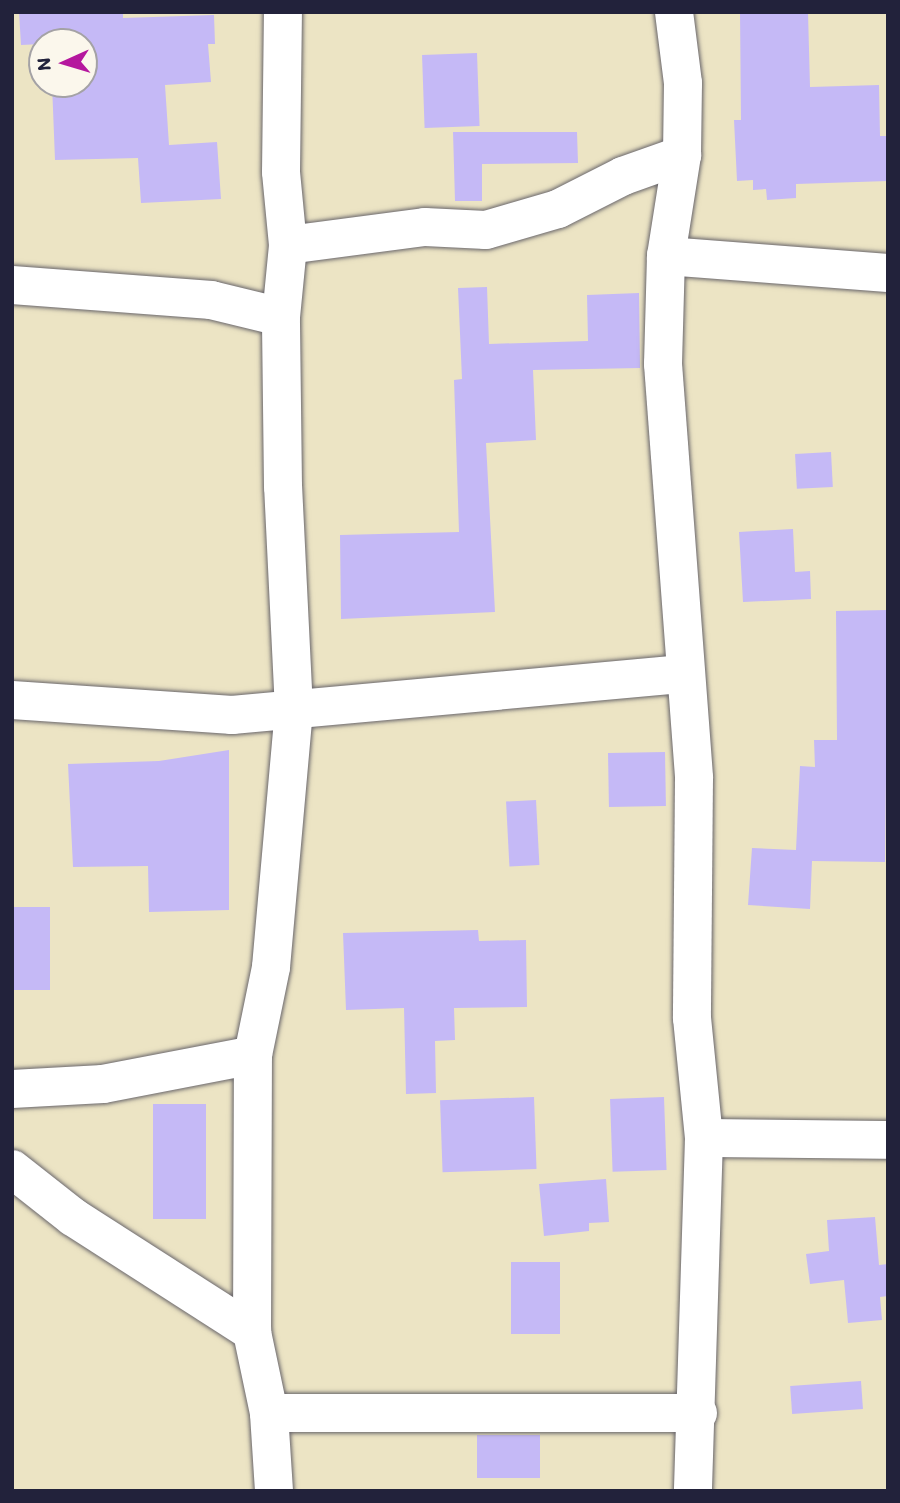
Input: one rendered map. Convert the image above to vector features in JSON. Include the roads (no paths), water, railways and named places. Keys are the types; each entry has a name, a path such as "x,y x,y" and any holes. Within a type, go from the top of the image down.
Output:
{"street":[{"path":"274,1491 269,1413 252,1332 253,1055 271,967 294,710 281,317 288,245 281,172 283,12"},
{"path":"674,12 683,83 682,155 666,256 663,364 683,674 694,778 692,1018 704,1138 698,1413 693,1491"},
{"path":"288,245 425,227 486,230 558,209 623,176 682,155"},
{"path":"666,256 888,273"},
{"path":"12,285 211,300 281,317"},
{"path":"12,700 232,715 683,674"},
{"path":"12,1089 103,1084 253,1055"},
{"path":"704,1138 888,1140"},
{"path":"12,1169 73,1217 252,1332"},
{"path":"269,1413 698,1413"}]}
